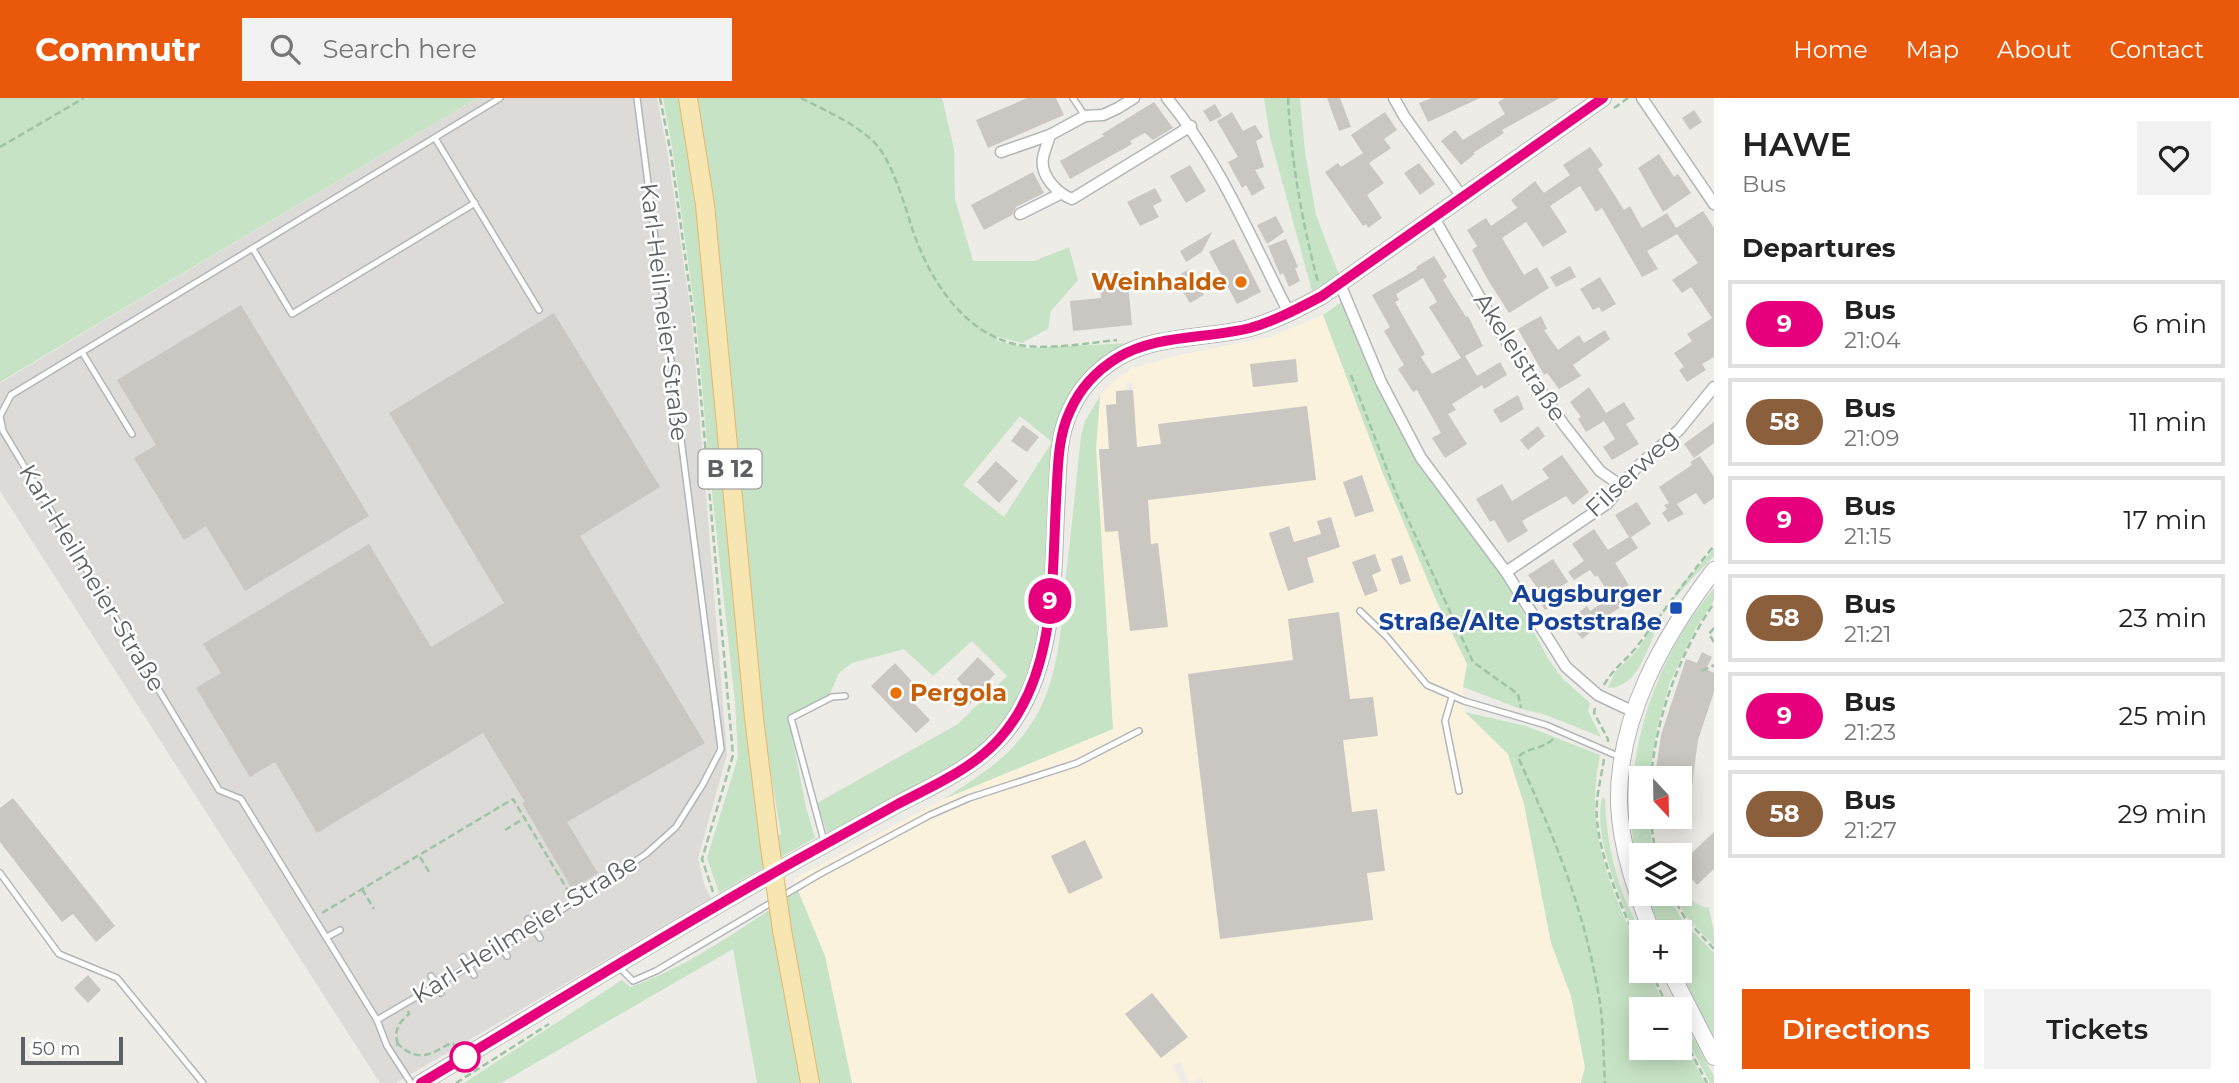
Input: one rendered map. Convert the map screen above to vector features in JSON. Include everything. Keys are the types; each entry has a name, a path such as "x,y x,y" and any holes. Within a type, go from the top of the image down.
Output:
{"main road":[{"name":"B 12","path":"688,98 705,205 754,718 769,840 782,930 810,1083"},
{"path":"421,1083 719,905 942,781 972,762 1000,739 1030,692 1040,660 1051,596 1059,448 1068,413 1092,376 1118,357 1146,345 1251,328 1322,296 1603,98"},
{"path":"1647,920 1635,889 1624,845 1619,803 1623,759 1634,712 1658,656 1685,609 1714,570"},
{"path":"1676,983 1714,1057"}],"street":[{"path":"1001,152 1050,135 1085,116 1103,115 1134,98"},
{"path":"1167,98 1191,126 1235,202 1289,313"},
{"path":"1394,98 1463,198"},
{"path":"1642,98 1714,204"},
{"path":"1050,135 1042,161 1047,178 1060,194 1072,199 1191,126"},
{"path":"1020,214 1060,194"},
{"name":"Akeleistraße","path":"1434,218 1498,329 1564,425 1600,471 1620,485"},
{"path":"1340,284 1381,382 1421,458 1506,572 1566,667 1598,695 1634,712"},
{"name":"Filserweg","path":"1506,572 1608,503 1634,469 1679,430 1714,387"}],"lane":[{"name":"Karl-Heilmeier-Straße","path":"411,1083 390,1049 377,1020 241,799 219,790 3,431 0,416 11,395 500,98"},
{"name":"Karl-Heilmeier-Straße","path":"377,1020 534,928 646,854 676,827 721,749 636,98"},
{"path":"1073,98 1085,116"},
{"path":"435,138 539,310"},
{"path":"253,249 292,314 475,203"},
{"path":"82,352 132,434"},
{"path":"1360,611 1387,637 1427,685 1452,697 1560,731 1623,759"},
{"path":"825,845 791,718 832,697 845,696"},
{"path":"1452,697 1445,721 1459,791"},
{"path":"618,966 633,981 656,971 818,875 930,815 969,798 1077,763 1139,731"},
{"path":"0,873 59,954 117,978 202,1083"},
{"path":"528,919 540,937"},
{"path":"327,937 340,930"},
{"path":"496,938 507,956"},
{"path":"463,957 474,975"},
{"path":"431,976 441,993"},
{"path":"399,996 404,1004"}],"path":[{"path":"0,147 84,98"},
{"path":"660,98 671,154 694,321 730,705 733,755 702,859 708,883 719,905"},
{"path":"801,98 846,120 876,144 895,177 918,247 932,274 954,305 976,326 997,339 1028,346 1135,339 1146,345"},
{"path":"1288,98 1291,151 1308,247 1322,296"},
{"path":"1351,376 1396,493 1473,663 1518,694 1524,719"},
{"path":"1598,695 1612,670 1633,652 1684,581 1714,545"},
{"path":"1653,766 1659,729 1672,683 1698,627 1714,603"},
{"path":"1714,628 1709,634 1714,642"},
{"path":"1702,671 1714,665"},
{"path":"1560,731 1550,743 1523,752 1518,757 1576,896 1600,1000 1605,1083"},
{"path":"315,918 513,799 575,902"},
{"path":"505,830 524,818"},
{"path":"419,855 431,875"},
{"path":"362,889 373,909"},
{"path":"1678,906 1685,918 1714,949"},
{"path":"404,1004 410,1014 400,1022 396,1036 398,1044 408,1053 419,1056 451,1043 457,1045 474,1072"},
{"path":"456,1083 556,1020"},
{"path":"390,1049 398,1044"},
{"path":"1692,1054 1707,1083"}],"shaded area":[{"path":"477,98 657,98 692,322 727,755 698,858 704,884 711,898 396,1083 380,1083 0,491 0,383"},
{"path":"1323,315 1382,471 1436,600 1467,664 1463,687 1465,712 1508,754 1524,804 1551,943 1571,996 1585,1067 1581,1083 1203,1083 1201,1078 1189,1083 1180,1062 1173,1065 1181,1083 852,1083 825,956 794,879 944,799 1113,729 1096,448 1100,396 1110,384 1132,368 1179,355 1270,337","holes":["1132,382 1137,447 1144,446 1150,528 1105,531 1099,450 1109,449 1107,405 1116,404 1116,391 1126,390 1126,383","1158,424 1316,480 1167,498","1362,475 1374,511 1355,517 1343,482","1330,517 1340,547 1307,558 1314,582 1288,591 1269,533 1289,527 1294,542 1321,534 1317,521","1375,554 1381,571 1372,575 1377,591 1365,596 1352,562","1402,555 1411,580 1400,584 1391,559","1339,612 1350,699 1373,697 1378,735 1343,740 1352,812 1367,873 1373,919 1220,939 1188,674 1293,660 1288,619","1084,841 1102,878 1069,894 1051,857","1152,993 1187,1037 1161,1058 1126,1014"]}],"green space":[{"path":"0,98 477,98 0,382"},
{"path":"663,98 681,98 696,201 760,844 781,834 767,751 716,219 696,98 942,98 954,149 955,199 973,261 1034,261 1069,247 1078,280 1051,311 1048,329 1022,343 998,337 997,341 1028,348 1133,343 1075,388 1036,657 1009,720 977,752 827,833 817,803 958,724 1007,676 972,641 933,676 904,649 852,663 839,673 830,694 788,716 815,838 719,893 707,858 738,757 735,702 696,320","holes":["1020,416 1052,442 1004,517 963,485"]},
{"path":"1264,98 1300,98 1305,152 1316,215 1339,275 1312,291 1270,137"},
{"path":"1343,301 1376,384 1416,460 1502,574 1549,660 1562,678 1590,703 1588,711 1601,737 1463,687 1467,664 1436,600 1382,471 1323,315"},
{"path":"1100,396 1096,448 1113,729 944,799 991,767 1011,749 1029,727 1047,692 1060,633 1081,436 1085,421"},
{"path":"1714,549 1714,556 1662,615 1636,672 1624,683 1608,688 1615,672 1635,653 1684,582"},
{"path":"1714,588 1714,600 1696,628 1670,682 1657,729 1651,766 1635,766 1648,707 1676,644 1693,615"},
{"path":"1465,712 1526,726 1600,755 1595,796 1598,834 1613,890 1629,928 1629,983 1654,983 1661,997 1629,997 1629,1060 1692,1058 1705,1083 1581,1083 1585,1067 1571,996 1551,943 1524,804 1508,754"},
{"path":"1602,798 1605,799 1613,861 1634,920 1629,920 1612,874 1600,815"},
{"path":"1633,830 1650,830 1652,843 1634,843"},
{"path":"798,891 825,956 852,1083 757,1083 733,949 501,1083 464,1083 622,980 630,987 674,968 717,944"},
{"path":"1692,900 1709,908 1714,946 1692,920 1686,916 1681,906 1692,906"},
{"path":"1652,906 1674,906 1682,920 1657,920"},
{"path":"1692,930 1714,953 1714,1040 1686,983 1692,983"},
{"path":"1692,1036 1714,1076 1714,1083 1710,1083 1692,1049"}],"building":[{"path":"1027,98 1056,98 1064,115 988,148 976,120"},
{"path":"1327,98 1340,98 1351,127 1339,131"},
{"path":"1432,98 1480,98 1428,122 1419,103"},
{"path":"1505,98 1560,98 1502,130 1504,133 1473,153 1475,154 1461,165 1441,141 1455,130 1463,140 1505,114 1498,102"},
{"path":"1154,102 1173,128 1153,140 1145,133 1130,141 1132,144 1070,179 1060,161 1104,136 1102,134"},
{"path":"1215,104 1222,116 1210,122 1203,111"},
{"path":"1694,110 1702,122 1690,130 1682,118"},
{"path":"1232,112 1243,131 1255,125 1263,137 1256,141 1264,167 1255,170 1265,188 1252,196 1246,185 1242,188 1228,162 1238,157 1217,121"},
{"path":"1385,112 1397,130 1384,139 1391,148 1369,163 1384,183 1367,195 1382,218 1368,228 1366,224 1363,226 1325,172 1338,163 1341,167 1363,153 1351,135"},
{"path":"1590,147 1603,165 1598,169 1624,210 1630,206 1642,228 1667,213 1676,228 1703,211 1714,228 1714,357 1702,364 1706,370 1687,382 1679,370 1684,367 1674,353 1692,341 1687,334 1712,318 1691,287 1682,293 1672,280 1698,263 1677,234 1647,251 1658,269 1642,277 1602,208 1596,212 1580,186 1550,206 1567,232 1543,247 1526,222 1502,238 1524,275 1537,267 1549,288 1509,313 1472,250 1477,246 1467,230 1486,218 1491,226 1517,208 1511,200 1535,181 1544,193 1570,175 1563,165"},
{"path":"1659,154 1674,177 1678,174 1691,193 1663,212 1638,168"},
{"path":"1419,163 1435,184 1420,195 1404,173"},
{"path":"1190,165 1206,191 1186,203 1170,176"},
{"path":"1033,172 1044,193 1016,207 1012,215 984,230 971,205"},
{"path":"1155,188 1162,201 1153,206 1159,217 1140,226 1127,202"},
{"path":"1276,216 1284,232 1267,244 1257,225"},
{"path":"1212,232 1202,252 1186,262 1180,251"},
{"path":"1234,239 1261,292 1237,304 1209,252"},
{"path":"1286,239 1298,267 1295,268 1300,281 1289,287 1283,273 1280,275 1268,246"},
{"path":"1434,256 1447,277 1443,280 1466,317 1468,316 1483,346 1465,356 1477,376 1500,362 1507,375 1484,389 1482,385 1452,404 1456,410 1448,414 1467,444 1445,458 1432,438 1441,433 1417,390 1413,392 1398,369 1404,365 1384,331 1390,327 1372,295 1417,269 1416,267","holes":["1423,278 1437,302 1429,307 1461,358 1432,374 1421,357 1425,354 1395,302 1399,300 1396,294"]},
{"path":"1570,266 1576,277 1556,287 1550,277"},
{"path":"1189,269 1204,295 1190,303 1174,278"},
{"path":"1127,274 1132,325 1073,331 1070,301 1101,298 1099,276"},
{"path":"1600,277 1616,304 1602,312 1599,307 1593,310 1580,289"},
{"path":"241,305 369,516 245,591 206,526 184,540 134,458 156,445 117,380"},
{"path":"554,313 660,487 580,536 705,743 567,822 598,873 572,889 522,803 525,802 483,733 317,833 275,762 250,777 196,688 221,673 203,644 369,544 431,647 504,603 389,413"},
{"path":"1541,316 1547,329 1544,330 1558,350 1579,335 1584,343 1605,330 1610,339 1573,365 1581,376 1559,389 1547,373 1544,375 1518,329"},
{"path":"1296,359 1298,382 1253,387 1250,364"},
{"path":"1589,387 1606,413 1624,402 1635,419 1626,424 1639,444 1612,460 1603,447 1615,439 1604,421 1586,432 1578,419 1581,417 1570,402"},
{"path":"1133,390 1137,447 1161,444 1158,424 1307,406 1316,480 1148,500 1151,544 1158,543 1168,627 1130,631 1118,531 1105,532 1099,449 1109,449 1106,405 1116,404 1116,391"},
{"path":"1518,395 1524,409 1501,423 1493,410"},
{"path":"1714,422 1714,443 1694,458 1684,444"},
{"path":"1023,425 1039,437 1027,452 1011,441"},
{"path":"1538,426 1545,436 1528,450 1520,440"},
{"path":"1562,455 1589,492 1573,505 1566,496 1522,521 1528,531 1508,543 1494,520 1490,522 1476,499 1502,484 1512,501 1549,478 1542,469"},
{"path":"1700,456 1714,477 1714,498 1704,505 1696,493 1677,504 1684,514 1668,522 1662,513 1667,509 1664,505 1669,503 1659,487 1692,465 1690,462"},
{"path":"996,461 1018,481 999,503 977,482"},
{"path":"1362,475 1374,511 1355,517 1343,482"},
{"path":"1637,502 1651,524 1631,537 1638,548 1615,563 1629,585 1616,594 1624,605 1599,621 1601,624 1582,639 1568,621 1587,606 1590,611 1611,597 1597,575 1595,577 1590,570 1574,580 1568,572 1584,561 1572,544 1594,529 1608,550 1629,537 1615,515"},
{"path":"1331,517 1340,547 1307,558 1314,582 1288,591 1269,533 1289,526 1294,542 1321,534 1317,521"},
{"path":"1375,554 1381,571 1372,575 1378,591 1365,596 1352,562"},
{"path":"1402,555 1411,581 1400,585 1391,559"},
{"path":"1553,559 1568,582 1554,591 1560,601 1545,610 1538,599 1543,596 1528,575"},
{"path":"1339,612 1350,699 1373,697 1378,736 1343,740 1352,812 1377,809 1385,871 1367,873 1373,920 1220,939 1188,674 1293,660 1288,619"},
{"path":"1702,652 1712,657 1706,669 1714,673 1714,692 1698,740 1692,786 1692,766 1657,766 1661,735 1686,659 1697,663"},
{"path":"978,657 995,674 969,705 957,694 964,687 957,679"},
{"name":"Pergola","path":"895,663 919,689 909,698 930,720 916,733 871,686"},
{"path":"13,798 115,926 96,942 73,914 62,922 0,842 0,808"},
{"path":"1714,832 1714,869 1697,885 1692,879 1692,853"},
{"path":"1085,840 1103,878 1069,894 1051,856"},
{"path":"88,975 101,990 88,1003 74,988"},
{"path":"1152,993 1188,1037 1161,1058 1125,1014"}],"bus line":[{"name":"9","path":"421,1083 774,873 942,781 982,756 1000,739 1030,692 1040,660 1051,596 1059,448 1068,413 1092,376 1118,357 1146,345 1251,328 1322,296 1603,98"}],"place":[{"name":"Weinhalde","path":"1241,282"},
{"name":"Augsburger Straße/Alte Poststraße","path":"1676,608"},
{"name":"Pergola","path":"896,693"}]}
